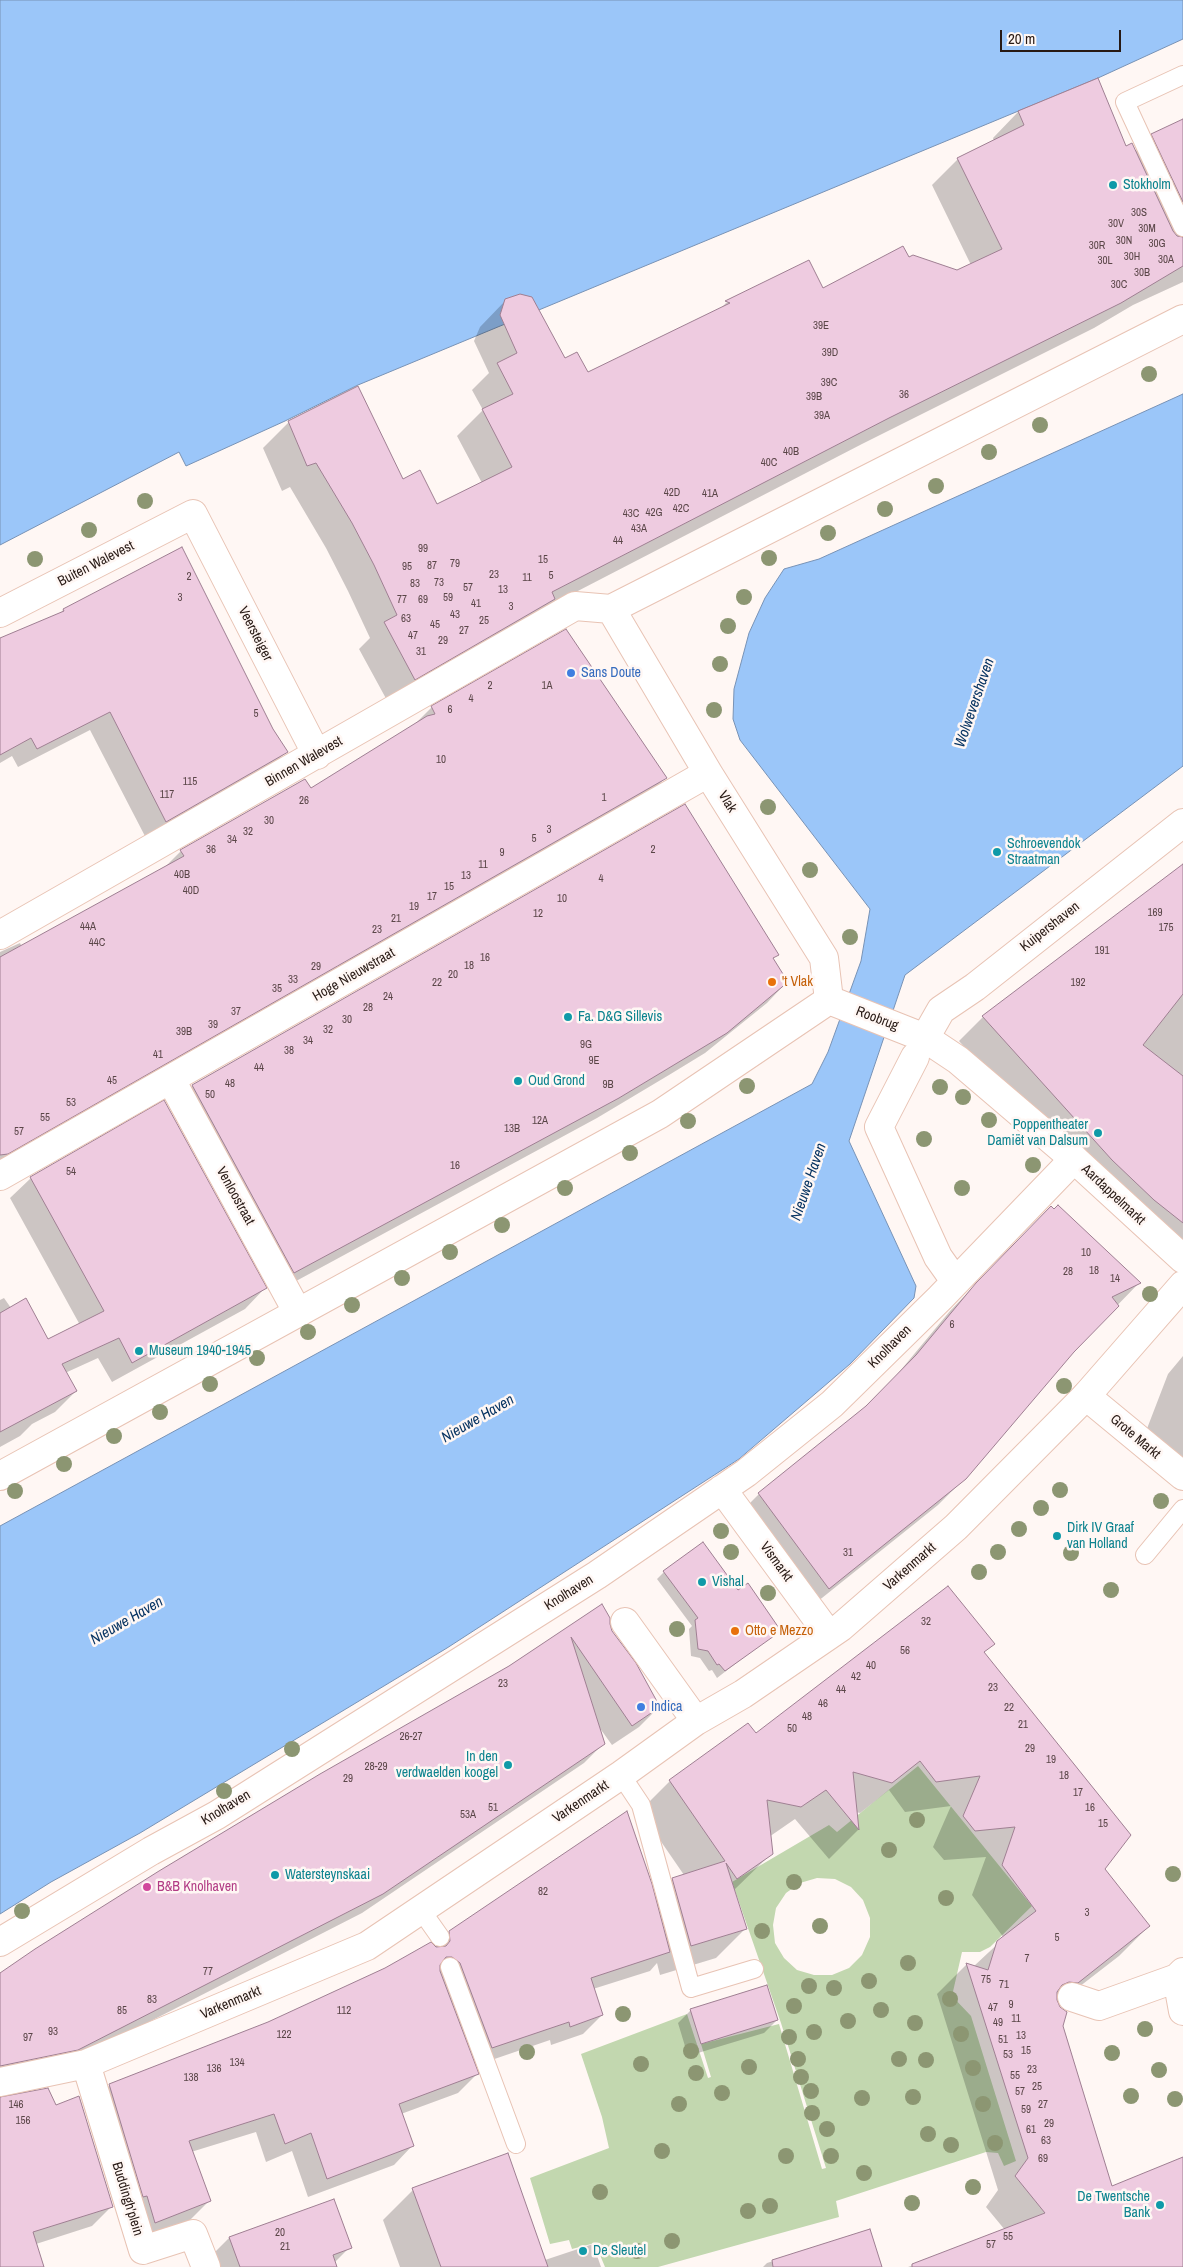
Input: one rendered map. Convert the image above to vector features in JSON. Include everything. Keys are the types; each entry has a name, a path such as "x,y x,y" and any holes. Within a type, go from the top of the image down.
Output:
{"street":[{"path":"611,609 1183,319"},
{"name":"Buiten Walevest","path":"0,613 193,514"},
{"name":"Veersteiger","path":"193,514 317,755"},
{"name":"Binnen Walevest","path":"0,935 575,606 611,609"},
{"name":"Vlak","path":"611,609 708,772 824,958 834,1002"},
{"name":"Hoge Nieuwstraat","path":"0,1176 708,772"},
{"name":"Kuipershaven","path":"920,1048 941,1010 975,987 1183,823"},
{"path":"0,1476 660,1114 834,1002"},
{"name":"Roobrug","path":"834,1002 894,1026 920,1048"},
{"path":"920,1048 879,1127 938,1257 955,1281"},
{"name":"Aardappelmarkt","path":"920,1048 958,1060 1074,1159 1183,1260"},
{"name":"Venloostraat","path":"171,1080 298,1313"},
{"name":"Knolhaven","path":"0,1942 225,1809 598,1575 746,1473 832,1404 1074,1159"},
{"path":"1086,1396 1183,1285"},
{"name":"Grote Markt","path":"1086,1396 1183,1476"},
{"name":"Varkenmarkt","path":"0,2082 86,2064 367,1946 621,1775 696,1721 743,1694 830,1635 956,1527 1086,1396"},
{"name":"Vismarkt","path":"722,1489 830,1635"},
{"path":"625,1622 696,1721"},
{"path":"1072,1997 1099,2006 1180,1975 1183,2011"},
{"name":"Buddingh'plein","path":"86,2064 143,2250 194,2234 206,2267"}],"lane":[{"path":"1183,75 1125,102 1183,227"},
{"path":"1145,1554 1183,1510"},
{"path":"621,1775 642,1805 691,1988 754,1970"},
{"path":"421,1910 440,1937"},
{"path":"450,1967 516,2144"}],"green space":[{"path":"918,1766 1032,1906 990,1947 980,1952 962,1952 952,1996 971,2016 1016,2161 1004,2166 998,2153 986,2152 836,2201 839,2217 658,2267 605,2267 595,2243 572,2249 569,2240 550,2244 530,2178 609,2148 602,2117 581,2054 687,2014 708,2078 711,2077 701,2044 779,2024 822,2169 826,2168 781,2023 732,1882 829,1825 837,1832","holes":["817,1878 835,1879 851,1887 863,1900 870,1918 870,1937 862,1955 849,1968 832,1975 814,1975 797,1970 784,1958 775,1943 773,1925 776,1908 786,1893 800,1883"]}],"water":[{"path":"0,0 1183,0 1183,39 1098,78 358,385 186,466 179,452 0,545"},
{"path":"1183,394 1183,766 905,975 849,1141 916,1286 914,1298 850,1364 739,1459 447,1648 140,1833 51,1882 0,1914 0,1526 812,1084 828,1052 861,961 870,909 740,740 733,719 734,689 749,633 765,598 784,569 819,559"}],"building":[{"path":"1098,78 1126,146 1132,143 1173,231 1177,236 1183,237 1183,266 1121,303 889,418 552,592 555,599 415,680 384,622 397,615 374,565 352,523 316,463 307,466 288,421 358,386 403,479 420,470 437,504 512,467 482,409 513,394 497,363 517,353 500,315 505,299 520,294 532,297 565,358 577,352 588,372 730,303 725,301 809,260 823,288 903,246 909,257 913,255 957,270 1002,249 957,158 1024,125 1018,111"},
{"path":"1183,119 1183,202 1151,134"},
{"path":"182,547 273,729 288,752 166,822 110,712 37,749 31,738 0,755 0,638 64,611 63,609"},
{"path":"566,629 667,778 8,1154 0,1155 0,957 184,856 180,850 305,779 311,788 427,716 435,714 431,706"},
{"path":"685,804 779,955 773,958 788,982 727,1033 619,1098 294,1273 192,1085"},
{"path":"1183,864 1183,994 1143,1045 1183,1076 1183,1223 1154,1200 1112,1160 982,1016"},
{"path":"164,1100 267,1288 132,1363 119,1338 62,1364 77,1391 0,1432 0,1313 26,1298 48,1339 104,1311 30,1177"},
{"path":"1058,1205 1141,1283 1112,1297 1119,1306 1074,1352 966,1479 829,1589 758,1493 866,1406 916,1355 976,1283 1051,1206 1054,1209"},
{"path":"703,1542 738,1590 748,1583 781,1631 725,1671 719,1664 717,1665 708,1651 698,1649 695,1620 698,1618 663,1571"},
{"path":"948,1586 995,1644 984,1652 1131,1835 1105,1869 1150,1926 1078,1983 1069,1982 1062,1985 1057,1992 1057,2000 1060,2007 1067,2012 1063,2026 1112,2186 1183,2157 1183,2267 912,2267 912,2264 1045,2213 1015,2176 1028,2158 966,1963 988,1970 997,1941 1036,1911 1002,1865 1015,1827 975,1831 963,1816 980,1776 936,1782 920,1761 892,1783 853,1772 859,1830 826,1790 801,1807 767,1800 773,1854 737,1879 726,1863 747,1929 691,1946 672,1878 725,1861 669,1780 748,1723 756,1733"},
{"path":"602,1604 610,1618 612,1631 636,1663 660,1707 632,1726 571,1637 605,1744 383,1894 78,2050 0,2066 0,1973 159,1871 320,1774 509,1666"},
{"path":"627,1811 652,1884 670,1952 591,1978 603,2015 570,2027 569,2022 492,2048 460,1963 452,1957 446,1957 440,1965 440,1971 479,2074 399,2104 414,2146 327,2179 311,2133 285,2144 274,2114 189,2141 211,2201 155,2223 147,2196 143,2197 109,2084 268,2022 385,1968 431,1942 436,1947 446,1946 450,1941 449,1931"},
{"path":"767,1985 778,2020 701,2044 690,2009"},
{"path":"48,2088 56,2105 79,2096 113,2207 33,2232 44,2267 0,2267 0,2097"},
{"path":"508,2153 548,2267 441,2267 412,2188"},
{"path":"334,2199 352,2248 333,2255 337,2267 240,2267 229,2237"},
{"path":"870,2229 882,2267 773,2267 772,2260"}],"place":[{"name":"Stokholm","path":"1113,185"},
{"name":"Sans Doute","path":"571,673"},
{"name":"Schroevendok Straatman","path":"997,852"},
{"name":"'t Vlak","path":"772,982"},
{"name":"Fa. D&G Sillevis","path":"568,1017"},
{"name":"Oud Grond","path":"518,1081"},
{"name":"Poppentheater Damiët van Dalsum","path":"1098,1133"},
{"name":"Museum 1940-1945","path":"139,1351"},
{"name":"Dirk IV Graaf van Holland","path":"1057,1536"},
{"name":"Vishal","path":"702,1582"},
{"name":"Otto e Mezzo","path":"735,1631"},
{"name":"Indica","path":"641,1707"},
{"name":"In den verdwaelden koogel","path":"508,1765"},
{"name":"Watersteynskaai","path":"275,1875"},
{"name":"B&B Knolhaven","path":"147,1887"},
{"name":"De Twentsche Bank","path":"1160,2205"},
{"name":"De Sleutel","path":"583,2251"}],"water label":[{"name":"Wolwevershaven","path":"975,703"},
{"name":"Nieuwe Haven","path":"809,1182"},
{"name":"Nieuwe Haven","path":"478,1419"},
{"name":"Nieuwe Haven","path":"127,1621"}]}
